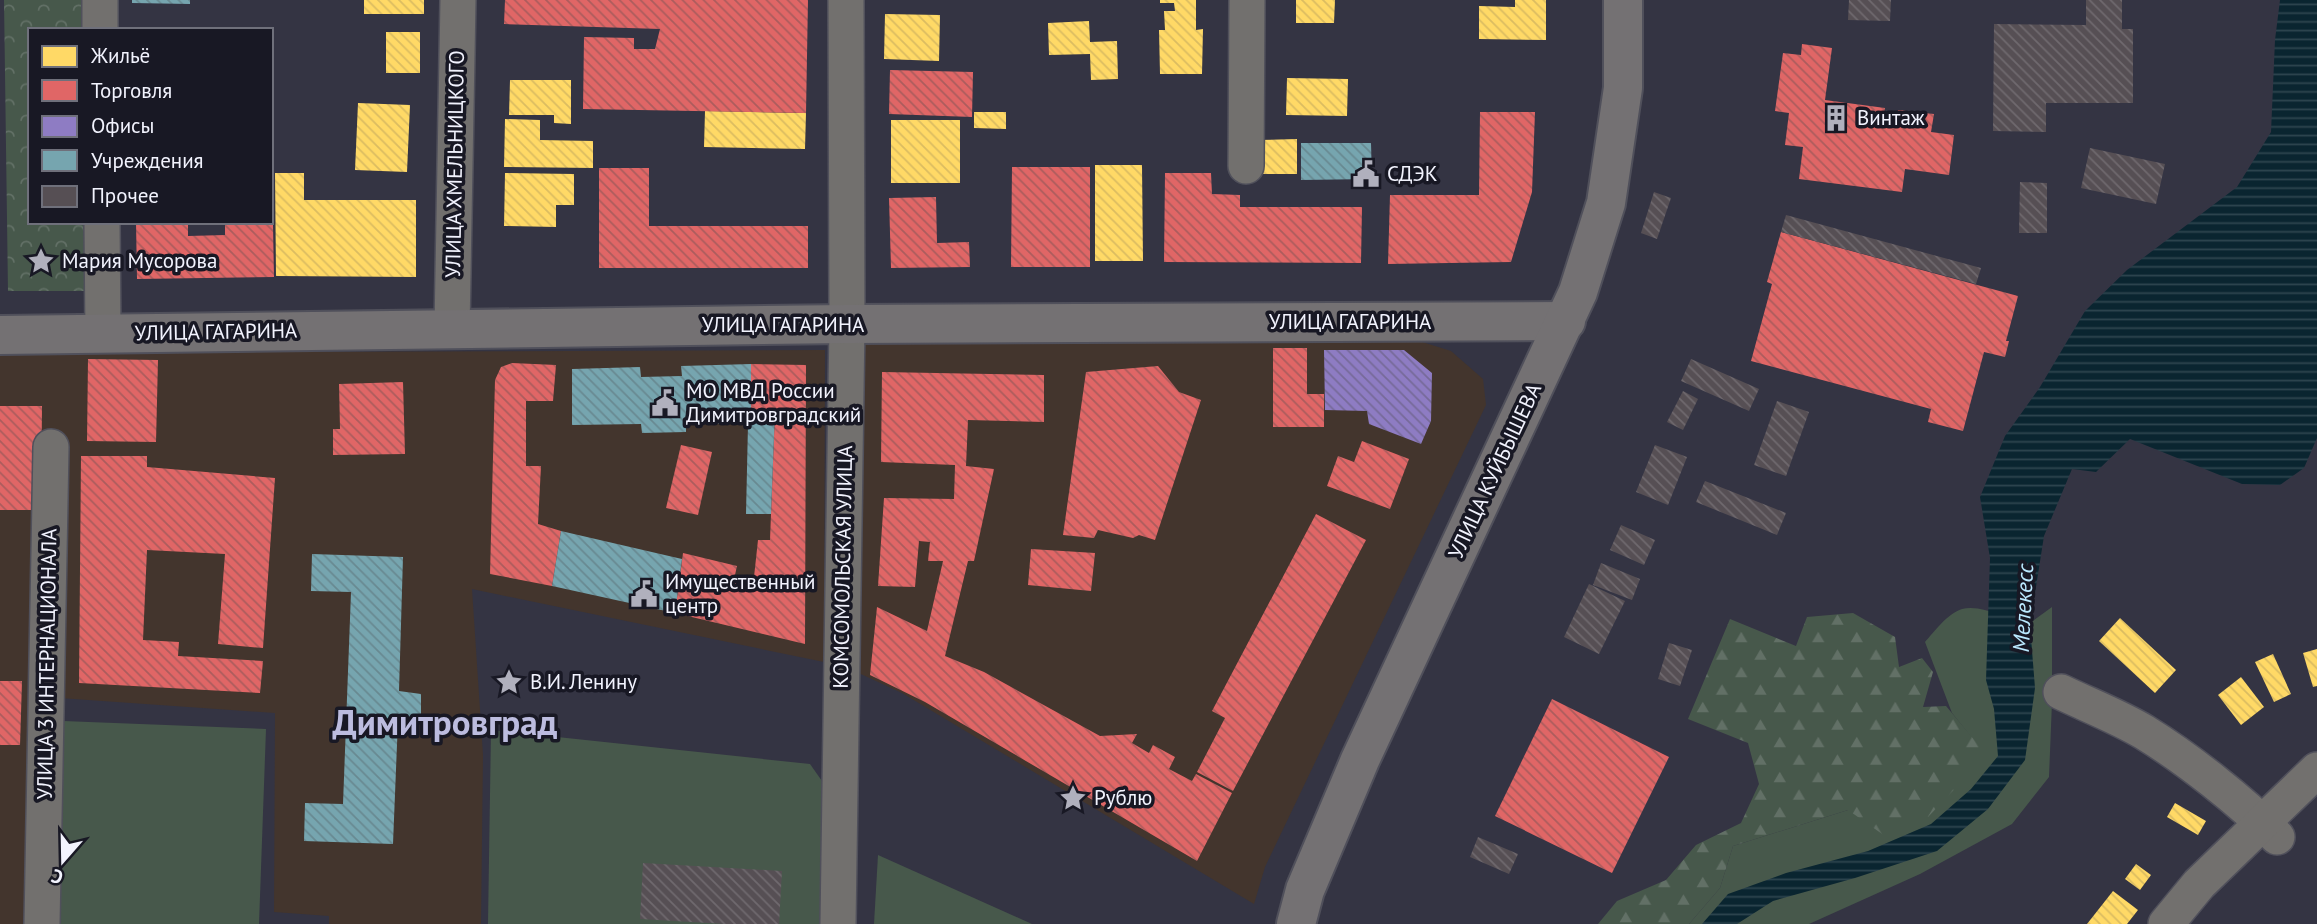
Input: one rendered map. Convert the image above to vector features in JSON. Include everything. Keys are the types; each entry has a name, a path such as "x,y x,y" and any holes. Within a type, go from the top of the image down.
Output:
{"main road":[{"name":"УЛИЦА КУЙБЫШЕВА","path":"1296,924 1305,890 1360,760 1578,292 1606,202 1623,88 1623,0"},
{"name":"УЛИЦА ГАГАРИНА","path":"0,335 452,327 1566,321"}],"street":[{"path":"100,0 100,28"},
{"name":"УЛИЦА ХМЕЛЬНИЦКОГО","path":"452,327 458,0"},
{"name":"КОМСОМОЛЬСКАЯ УЛИЦА","path":"838,924 847,324 846,0"},
{"path":"1246,166 1247,0"},
{"path":"102,224 103,334"},
{"name":"УЛИЦА 3 ИНТЕРНАЦИОНАЛА","path":"42,924 51,447"},
{"path":"2061,692 2144,732 2201,773 2269,830"},
{"path":"2166,924 2199,884 2269,830 2317,770"}],"shaded area":[{"path":"1419,341 1451,351 1483,379 1486,405 1265,867 1254,904 902,693 850,669 859,344"},
{"path":"825,350 824,662 472,589 483,755 481,924 329,924 329,916 274,912 275,713 31,696 31,924 0,924 0,353"}],"green space":[{"path":"4,0 83,0 83,28 28,28 28,224 85,224 85,291 8,291"},
{"path":"2052,607 2049,777 2012,824 1920,874 1809,924 1689,924 1720,888 1733,846 1848,810 1976,743 1952,713 1925,642 1947,619 1957,611 1970,608 1995,613 2026,626"},
{"path":"1853,613 1895,637 1899,667 1922,658 1933,672 1923,707 1946,706 1987,755 1928,817 1885,836 1848,810 1733,846 1720,888 1689,924 1598,924 1617,901 1666,880 1696,845 1741,823 1759,784 1748,743 1688,719 1730,619 1796,646 1807,617"},
{"path":"63,721 266,729 259,924 58,924"},
{"path":"491,730 810,764 829,791 827,924 488,924"},
{"path":"878,855 1032,924 874,924"}],"water":[{"name":"Мелекесс","path":"2280,0 2317,0 2317,438 2304,468 2280,485 2242,484 2130,439 2096,472 2072,469 2044,536 2030,625 2035,688 2025,760 1988,809 1937,851 1773,901 1737,924 1702,924 1728,894 1786,873 1868,851 1931,824 1971,789 1998,756 1994,709 1986,680 1990,558 1980,497 2005,436 2040,387 2085,311 2127,270 2237,187 2271,132 2275,40"}],"building: Жильё":[{"path":"364,0 424,0 424,14 364,14"},
{"path":"1160,0 1196,0 1196,30 1203,29 1202,74 1160,74 1159,30 1165,30 1164,11 1175,11 1174,3 1160,3"},
{"path":"1296,0 1335,0 1334,23 1296,23"},
{"path":"1515,0 1546,0 1546,40 1479,39 1479,6 1515,7"},
{"path":"885,14 940,15 939,61 884,59"},
{"path":"1089,21 1090,42 1117,41 1118,79 1091,80 1090,54 1049,55 1048,23"},
{"path":"386,32 420,32 420,73 386,73"},
{"path":"1287,78 1348,79 1347,116 1286,115"},
{"path":"510,80 571,80 571,124 554,123 554,115 509,115"},
{"path":"358,103 410,105 407,172 355,170"},
{"path":"705,111 806,113 805,149 704,147"},
{"path":"974,112 1006,112 1006,129 974,128"},
{"path":"505,119 540,120 540,140 593,141 593,168 504,167"},
{"path":"891,120 960,120 960,183 891,183"},
{"path":"1297,139 1297,174 1258,174 1257,140"},
{"path":"1095,165 1142,165 1143,261 1095,261"},
{"path":"275,173 304,173 304,200 416,200 416,277 276,276"},
{"path":"505,173 574,174 574,205 556,205 556,227 504,226"},
{"path":"2120,618 2176,670 2155,693 2099,641"},
{"path":"2317,649 2317,686 2313,687 2303,653"},
{"path":"2273,654 2291,694 2274,702 2255,662"},
{"path":"2241,677 2264,707 2241,725 2218,695"},
{"path":"2175,803 2206,821 2198,835 2167,817"},
{"path":"2136,864 2151,875 2140,890 2125,879"},
{"path":"2113,891 2138,910 2127,924 2087,924"}],"building: Торговля":[{"path":"505,0 808,0 806,113 583,109 584,37 634,38 634,49 655,49 660,29 504,24"},
{"name":"Винтаж","path":"1802,44 1832,48 1825,100 1885,108 1883,122 1896,124 1898,110 1934,114 1931,132 1954,135 1949,175 1905,169 1902,192 1799,179 1803,147 1785,145 1789,113 1775,111 1783,53 1801,55"},
{"path":"890,70 973,72 972,117 889,114"},
{"path":"1480,112 1535,112 1532,192 1511,262 1388,264 1390,195 1479,195"},
{"path":"1012,167 1090,167 1090,267 1011,267"},
{"path":"599,168 649,168 649,226 808,226 808,268 599,268"},
{"path":"1165,173 1211,173 1212,194 1240,195 1240,207 1362,207 1361,263 1164,262"},
{"path":"936,197 937,243 969,242 970,267 891,268 889,198"},
{"path":"136,224 188,224 188,236 225,235 225,225 273,224 274,277 137,279"},
{"path":"1781,232 2018,296 2006,341 2009,341 2005,357 1984,352 1963,431 1928,422 1931,409 1751,361 1772,284 1767,282"},
{"path":"1273,348 1307,348 1307,394 1324,394 1324,427 1273,427"},
{"path":"88,359 158,360 156,442 87,441"},
{"path":"512,363 556,365 553,401 526,401 526,466 541,466 538,524 561,531 552,586 490,574 495,380 501,367"},
{"path":"751,364 806,365 805,644 675,613 683,553 737,566 735,575 754,577 758,540 770,540 775,411 751,410"},
{"path":"1158,366 1179,392 1201,400 1155,540 1139,535 1133,538 1098,530 1094,538 1063,535 1086,372"},
{"path":"882,372 1044,375 1044,422 968,420 966,466 994,469 974,561 968,561 945,656 984,672 1100,736 1137,734 1132,743 1149,753 1153,745 1175,757 1169,769 1192,781 1196,774 1232,793 1197,861 925,702 870,675 877,607 927,631 943,561 928,561 930,542 919,541 915,587 878,586 884,498 954,499 955,465 881,462"},
{"path":"403,382 405,454 333,455 333,429 340,429 339,384"},
{"path":"0,406 42,406 41,510 0,510"},
{"path":"1362,441 1409,459 1390,509 1327,486 1338,456 1354,462"},
{"path":"681,445 712,452 698,515 666,508"},
{"path":"81,456 147,456 147,467 275,478 263,648 218,644 225,554 147,550 143,640 179,642 178,656 263,661 260,693 79,683"},
{"path":"1316,514 1366,540 1233,791 1197,772 1225,718 1212,711"},
{"path":"1031,549 1095,553 1091,591 1028,585"},
{"path":"0,681 22,681 20,745 0,745"},
{"path":"1552,699 1669,757 1612,873 1495,816"}],"building: Офисы":[{"path":"1324,350 1404,350 1432,373 1431,421 1421,444 1369,424 1367,411 1325,410"}],"building: Учреждения":[{"path":"132,0 190,0 190,4 132,3"},
{"path":"1301,143 1371,143 1372,179 1301,180"},
{"path":"751,364 751,410 775,411 771,514 746,514 748,424 686,423 686,432 642,433 641,424 572,425 572,369 640,367 641,377 682,376 681,366"},
{"path":"561,531 682,559 675,613 552,586"},
{"path":"312,554 403,557 399,691 421,694 421,721 398,720 393,844 304,841 305,803 343,804 351,592 311,591"}],"building: Прочее":[{"path":"1849,0 1891,0 1890,21 1848,20"},
{"path":"2086,0 2122,0 2122,29 2133,29 2133,103 2046,103 2046,132 1993,131 1994,24 2086,25"},
{"path":"2090,148 2165,164 2156,204 2081,188"},
{"path":"2020,182 2047,183 2047,233 2019,233"},
{"path":"1654,192 1671,198 1657,239 1641,233"},
{"path":"1786,215 1981,268 1976,284 1781,232"},
{"path":"1691,359 1759,389 1749,411 1681,381"},
{"path":"1683,391 1698,399 1683,430 1667,422"},
{"path":"1777,401 1809,412 1786,476 1754,465"},
{"path":"1655,445 1687,457 1668,505 1636,492"},
{"path":"1705,481 1786,513 1777,535 1696,502"},
{"path":"1621,525 1655,540 1644,565 1610,550"},
{"path":"1601,563 1640,579 1632,600 1593,585"},
{"path":"1589,584 1625,601 1599,654 1564,637"},
{"path":"1669,643 1692,650 1680,686 1658,679"},
{"path":"1478,837 1518,854 1509,874 1470,857"},
{"path":"643,863 782,871 779,924 640,919"}],"place":[{"name":"Винтаж","path":"1836,118"},
{"name":"СДЭК","path":"1366,174"},
{"name":"Мария Мусорова","path":"41,261"},
{"name":"МО МВД России Димитровградский","path":"665,403"},
{"name":"Имущественный центр","path":"644,594"},
{"name":"В.И. Ленину","path":"509,682"},
{"name":"Рублю","path":"1073,798"}],"district":[{"name":"Димитровград","path":"445,723"}]}
